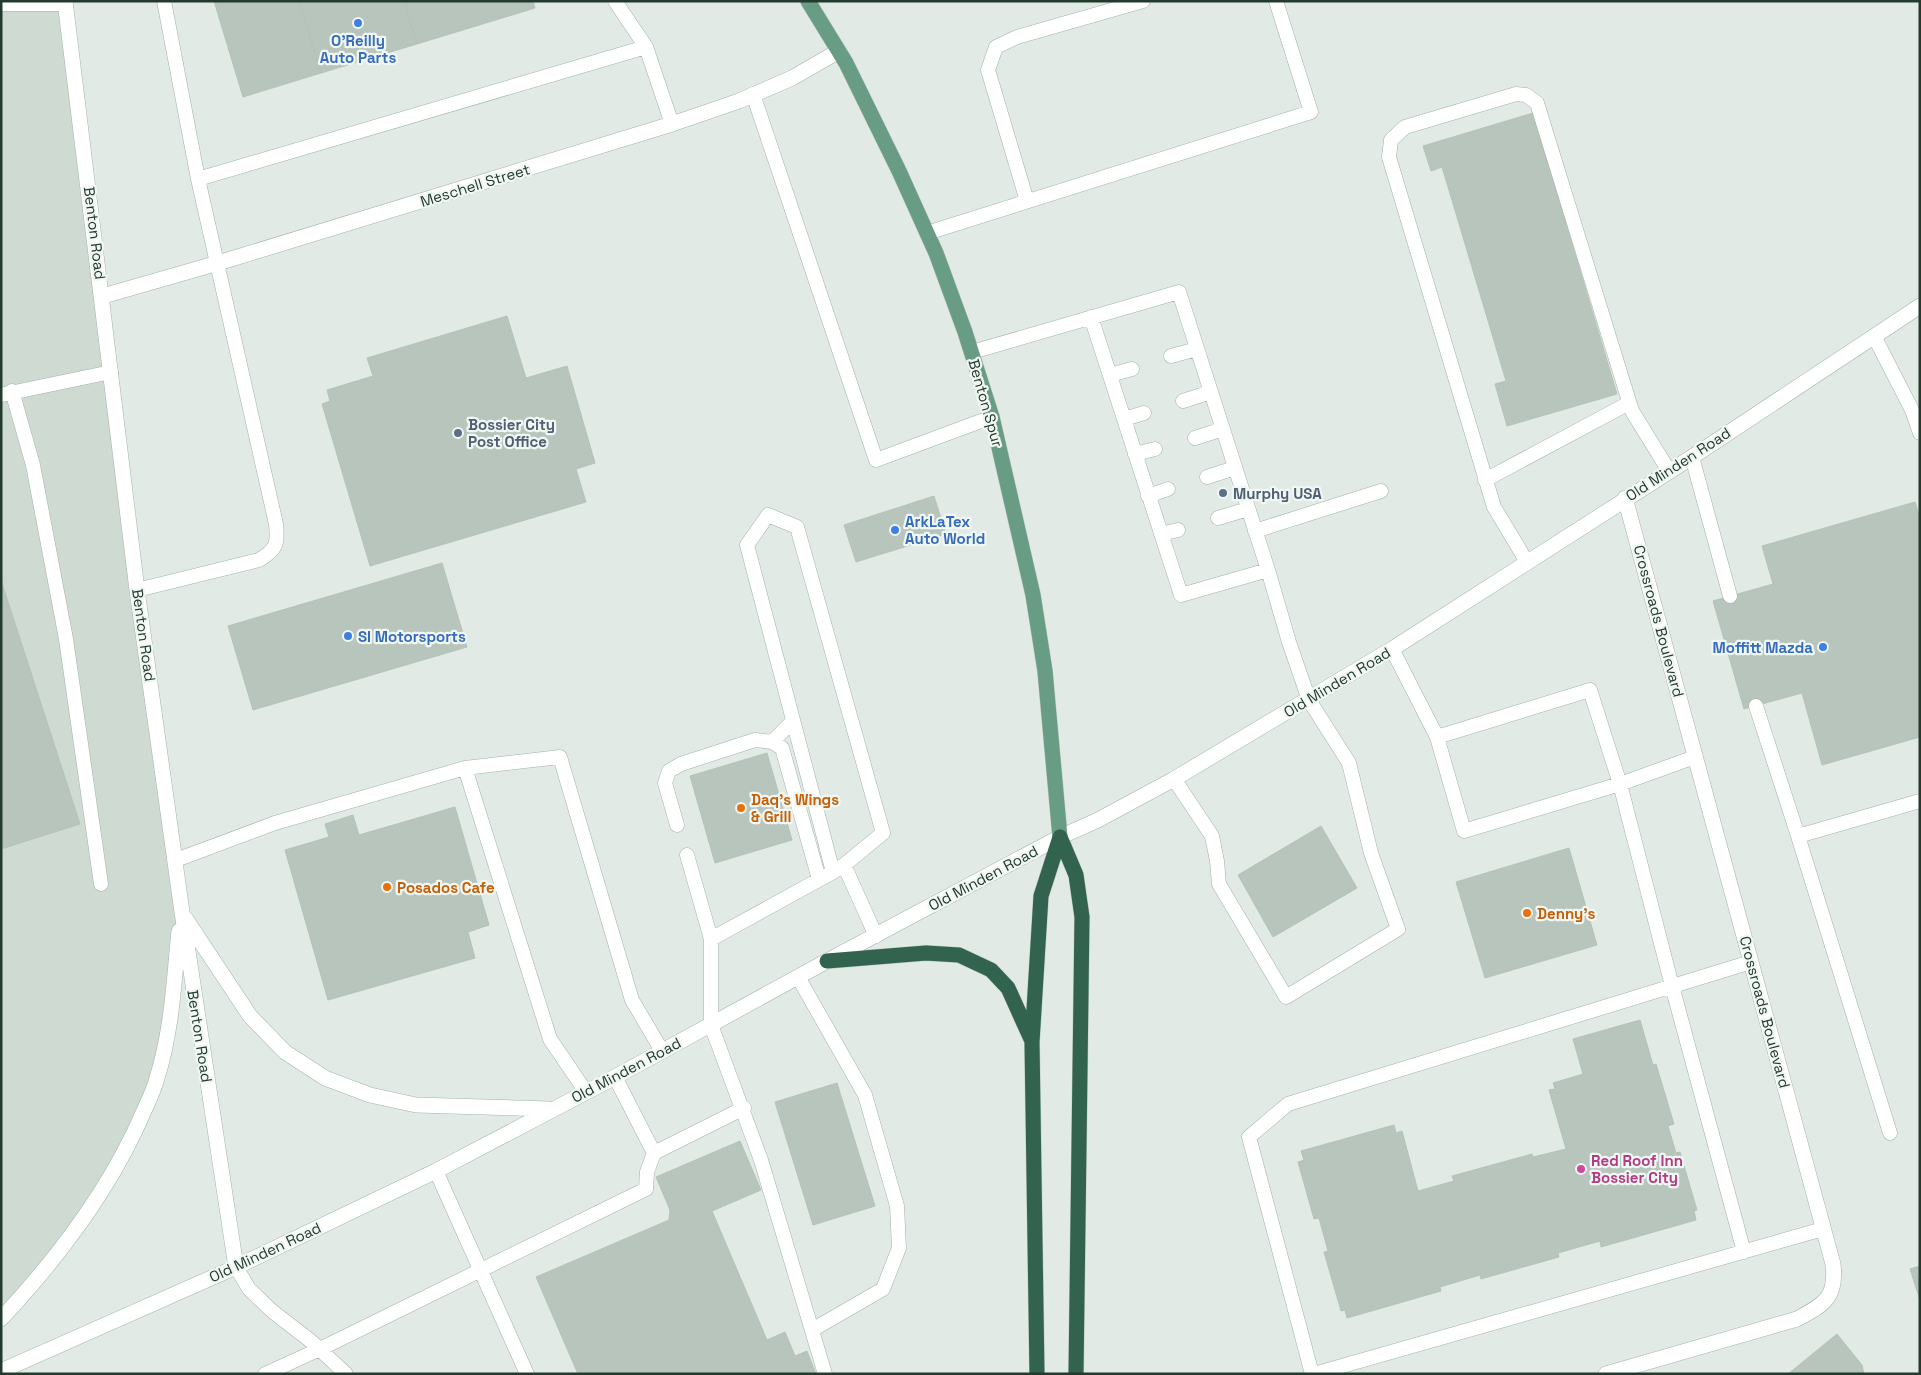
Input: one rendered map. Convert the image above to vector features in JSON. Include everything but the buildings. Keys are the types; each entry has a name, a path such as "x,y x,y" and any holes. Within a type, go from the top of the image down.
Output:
{"highway":[{"path":"1037,1374 1032,1042 1041,896 1060,837"},
{"path":"1060,837 1076,875 1082,917 1076,1374"},
{"path":"827,961 926,954 959,955 991,970 1008,988 1032,1042"}],"main road":[{"name":"Benton Spur","path":"808,1 839,51 927,232 972,352 992,417 1033,595 1045,671 1060,837"},
{"name":"Benton Road","path":"65,3 138,590 182,912 236,1267"},
{"name":"Meschell Street","path":"102,296 218,263 672,124 792,78 839,51"},
{"name":"Old Minden Road","path":"8,1370 236,1267 436,1171 615,1077 1060,837 1106,816 1174,780 1392,649 1669,471 1920,306"},
{"name":"Crossroads Boulevard","path":"1606,1374 1797,1318 1815,1309 1829,1296 1835,1281 1833,1264 1625,498"},
{"path":"182,912 250,1016 285,1052 325,1078 370,1095 416,1105 553,1109"},
{"path":"1,1319 36,1283 70,1238 106,1186 133,1136 158,1078 168,1026 182,912"}],"lane":[{"path":"138,590 260,560 273,552 278,539 198,179 164,1"},
{"path":"615,1 646,48 672,124"},
{"path":"1027,201 988,70 996,47 1017,37 1143,1"},
{"path":"927,232 1311,112 1276,1"},
{"path":"1,4 65,3"},
{"path":"198,179 646,48"},
{"path":"753,94 876,460 992,417"},
{"path":"1527,562 1494,507 1389,157 1391,140 1405,127 1516,94 1526,95 1536,103 1629,403 1669,471"},
{"path":"972,352 1179,292 1268,570 1289,642 1309,700 1349,763 1371,853 1398,929 1286,997 1219,884 1212,836 1174,780"},
{"path":"1091,318 1180,595 1268,570"},
{"path":"1874,336 1912,410 1920,433"},
{"path":"1172,356 1197,349"},
{"path":"1110,375 1132,369"},
{"path":"101,884 66,639 33,465 6,393 111,372"},
{"path":"1183,401 1211,392"},
{"path":"1485,480 1629,403"},
{"path":"1124,419 1144,413"},
{"path":"1195,438 1223,429"},
{"path":"1135,454 1155,448"},
{"path":"1692,456 1730,596"},
{"path":"1207,477 1235,468"},
{"path":"1148,496 1168,489"},
{"path":"1255,531 1381,492"},
{"path":"1218,518 1248,509"},
{"path":"710,938 838,868 883,833 797,528 768,515 747,545 793,721 838,868 876,936"},
{"path":"1161,534 1178,530"},
{"path":"1392,649 1437,737 1464,831 1620,784 1695,757"},
{"path":"1437,737 1590,690 1620,784 1744,1252"},
{"path":"1756,706 1890,1132"},
{"path":"772,742 793,721"},
{"path":"677,825 665,783 669,770 681,764 756,740 772,742 782,748 819,879"},
{"path":"176,860 275,823 465,768 560,757 632,1000 662,1051"},
{"path":"465,768 550,1039 586,1092"},
{"path":"1798,836 1920,801"},
{"path":"687,855 710,938 711,1025 744,1108 761,1160 825,1374"},
{"path":"1751,962 1288,1104 1249,1137 1313,1374 1823,1229"},
{"path":"798,977 865,1095 897,1206 899,1248 882,1289 812,1330"},
{"path":"615,1077 654,1153"},
{"path":"266,1374 646,1189 647,1172 654,1153 744,1108"},
{"path":"436,1171 527,1374"},
{"path":"236,1267 249,1289 272,1311 320,1349 346,1374"}],"shaded area":[{"path":"1,1 65,1 182,912 157,1078 106,1186 1,1319"}],"place":[{"name":"O'Reilly Auto Parts","path":"358,23"},
{"name":"Bossier City Post Office","path":"458,433"},
{"name":"Murphy USA","path":"1223,493"},
{"name":"ArkLaTex Auto World","path":"895,530"},
{"name":"SI Motorsports","path":"348,636"},
{"name":"Moffitt Mazda","path":"1823,647"},
{"name":"Daq's Wings & Grill","path":"741,808"},
{"name":"Posados Cafe","path":"387,887"},
{"name":"Denny's","path":"1527,913"},
{"name":"Red Roof Inn Bossier City","path":"1581,1169"}]}
